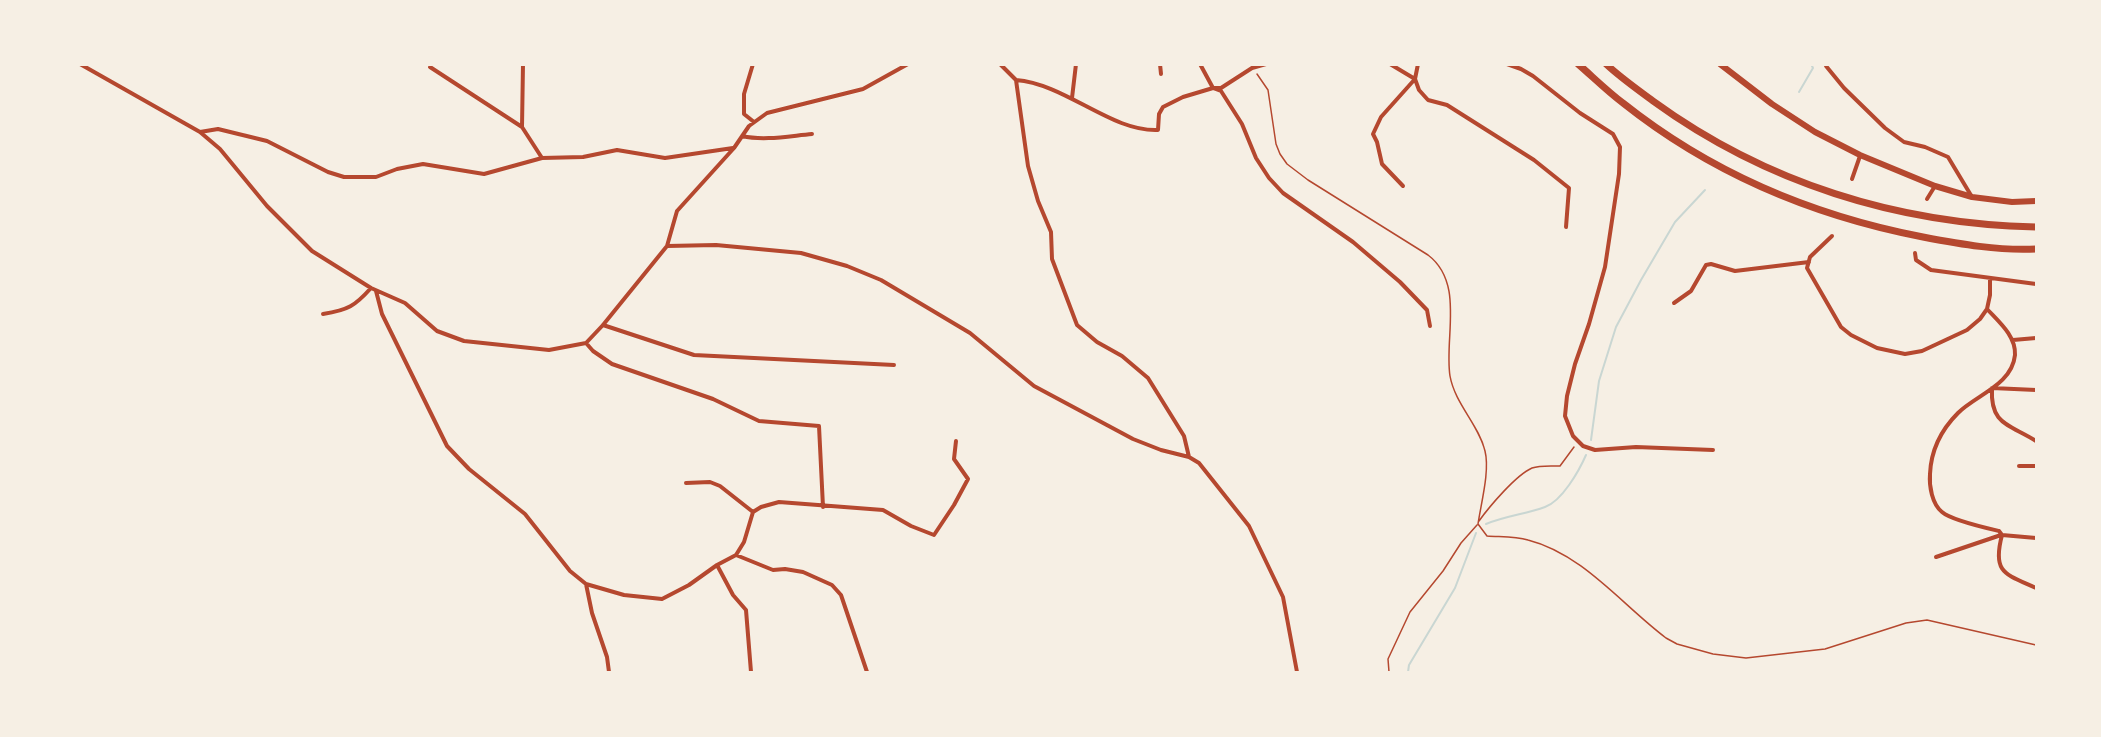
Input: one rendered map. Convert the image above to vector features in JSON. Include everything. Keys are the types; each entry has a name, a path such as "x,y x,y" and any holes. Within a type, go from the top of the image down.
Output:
{"highway":[{"path":"1578,64 1623,104 1690,149 1762,188 1838,217 1876,228 1954,243 2037,249"},
{"path":"1606,64 1618,76 1683,123 1760,166 1825,192 1898,212 1966,223 2037,227"},
{"path":"1720,64 1772,104 1815,132 1860,155 1935,186 1972,197 2012,202 2037,201"}],"street":[{"path":"80,64 200,132 220,149 267,206 312,251 373,289 405,303 437,331 464,342 549,350 586,343 603,325 667,246 677,211 754,122 767,113 863,89 908,64"},
{"path":"522,64 522,127"},
{"path":"753,64 744,94 744,114 754,122"},
{"path":"1000,64 1016,80 1028,166 1038,201 1051,232 1052,259 1077,325 1097,342 1122,356 1148,378 1184,436 1189,457"},
{"path":"1072,98 1076,64"},
{"path":"1160,64 1161,74"},
{"path":"1200,64 1213,88 1221,91 1242,124 1256,158 1269,178 1283,193 1353,242 1400,282 1427,310 1430,326"},
{"path":"1016,80 1029,81 1072,98 1130,126 1158,130 1159,114 1163,107 1183,97 1213,88 1221,88 1252,68 1266,64"},
{"path":"1390,64 1415,79 1419,90 1428,100 1447,105 1534,160 1569,188 1566,227"},
{"path":"1403,186 1382,164 1373,134 1381,117 1415,79 1418,64"},
{"path":"1507,64 1533,76 1580,113 1613,134 1620,147 1619,174 1605,267 1567,396 1565,416 1573,436 1583,446 1595,450 1636,447 1713,450"},
{"path":"1826,65 1844,88 1885,128 1904,142 1948,157 1972,197"},
{"path":"430,67 522,127 542,158"},
{"path":"200,132 218,129 267,141 328,172 344,177 376,177 397,169 423,164 484,174 542,158 583,157 617,150 664,158 734,147"},
{"path":"742,135 751,138 812,134"},
{"path":"1852,179 1860,155"},
{"path":"1927,199 1935,186"},
{"path":"1832,236 1810,257 1808,268 1841,327 1851,335 1877,348 1905,354 1922,351 1967,330 1980,319 1987,309 1990,279"},
{"path":"667,246 716,245 801,253 847,266 881,280 970,333 1034,386 1133,439 1161,450 1189,457 1199,463 1249,526 1283,597 1297,672"},
{"path":"1915,253 1916,260 1931,270 2037,284"},
{"path":"1674,303 1691,291 1707,265 1711,264 1736,272 1809,262"},
{"path":"323,314 342,311 356,304 373,289"},
{"path":"373,289 382,314 447,446 469,469 525,514 558,557 585,584 624,595 662,599 689,585 736,555 744,542 753,512 779,502 823,507 858,506 884,510 911,526 934,535 954,506 968,479 954,459 956,441"},
{"path":"1987,309 2013,340 2015,353 2013,365 2003,379 1959,413 1937,441 1930,460 1929,479 1933,499 1941,512 1955,519 1999,531 2002,535"},
{"path":"603,325 694,354 894,365"},
{"path":"2013,340 2037,338"},
{"path":"586,343 593,351 612,364 714,399 759,422 819,426 823,507"},
{"path":"1992,388 2037,390"},
{"path":"1992,388 1991,404 1995,415 2037,441"},
{"path":"2019,466 2037,465"},
{"path":"686,483 710,482 720,486 753,512"},
{"path":"2002,535 1998,559 2002,570 2010,577 2037,588"},
{"path":"1936,557 2002,535 2037,538"},
{"path":"736,555 773,570 803,572 832,585 841,595 867,672"},
{"path":"717,565 734,595 746,610 751,672"},
{"path":"585,584 607,657 609,672"}],"path":[{"path":"1252,68 1268,90 1276,144 1287,164 1308,180 1428,255 1436,262 1443,274 1452,311 1451,379 1486,452 1484,491 1479,523 1487,536 1520,538 1548,547 1575,563 1666,638 1677,644 1713,654 1746,658 1825,650 1918,620 2037,645"},
{"path":"1389,672 1388,659 1410,612 1493,502 1532,468 1560,466 1578,441"}],"waterway":[{"path":"1799,92 1813,68 1811,64"},
{"path":"1591,440 1599,381 1616,327 1675,222 1705,190"},
{"path":"1486,524 1551,504 1569,485 1586,455"},
{"path":"1408,672 1409,665 1455,588 1476,533"}]}
